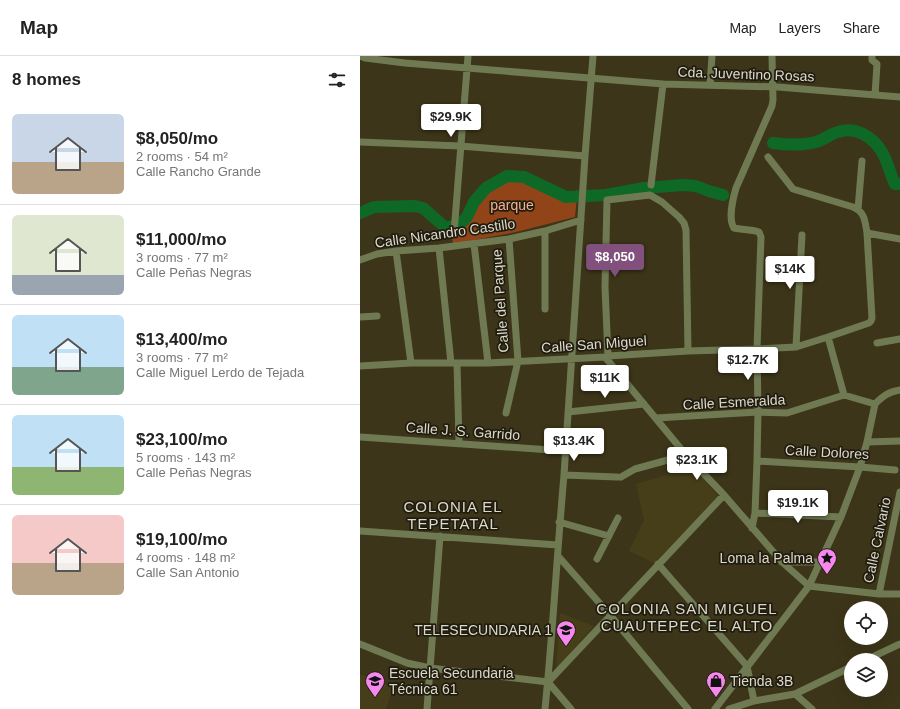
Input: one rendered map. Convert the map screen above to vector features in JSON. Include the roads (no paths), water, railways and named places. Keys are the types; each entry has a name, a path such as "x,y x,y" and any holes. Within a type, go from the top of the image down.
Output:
{"street":[{"path":"455,227 468,56"},
{"path":"545,709 564,475 584,156 593,56"},
{"path":"710,85 712,56"},
{"path":"752,528 755,513 757,461 757,349 761,238 759,232 734,228 731,224 732,200 772,106 772,56"},
{"path":"872,56 872,60 877,64 875,95"},
{"name":"Cda. Juventino Rosas","path":"362,58 404,60 467,68 663,84 772,87 900,97"},
{"path":"650,185 663,84"},
{"path":"360,142 460,146 584,156"},
{"path":"768,158 793,189 858,210 864,218 868,233 900,239"},
{"path":"858,210 862,161"},
{"path":"688,351 686,230 684,223 662,202 650,194 607,200 605,287 607,356 686,455 724,495 782,562 808,586 879,594 900,594"},
{"name":"Calle Nicandro Castillo","path":"360,260 377,254 396,251 439,248 509,239 545,231 581,217"},
{"path":"545,231 545,309"},
{"name":"Calle San Miguel","path":"360,366 411,363 488,363 688,351 796,347 869,323 871,321 868,233"},
{"path":"796,347 802,235"},
{"name":"Calle del Parque","path":"506,413 518,361 509,239"},
{"path":"474,244 488,363"},
{"path":"439,248 454,363 459,443"},
{"path":"396,251 411,363"},
{"path":"360,318 377,316"},
{"path":"828,337 844,395 875,404"},
{"path":"877,343 900,339"},
{"path":"715,709 808,586 842,516 860,466 875,404 882,396 900,390"},
{"name":"Calle Esmeralda","path":"656,418 758,412 787,413 844,395"},
{"path":"568,412 644,404"},
{"name":"Calle J. S. Garrido","path":"360,436 565,451"},
{"path":"867,442 900,441"},
{"path":"564,475 619,477 635,469 686,455"},
{"name":"Calle Dolores","path":"757,461 860,466 895,470"},
{"name":"Calle Calvario","path":"879,594 900,492"},
{"path":"548,682 610,614 724,495"},
{"path":"755,513 842,516"},
{"path":"597,559 618,518"},
{"path":"559,522 609,536"},
{"path":"360,531 558,545"},
{"path":"427,709 440,536"},
{"path":"558,556 610,614 688,709"},
{"path":"782,562 819,562"},
{"path":"658,564 747,666 754,701"},
{"path":"360,644 407,663 430,668 548,682 571,709"},
{"path":"881,653 900,644"},
{"path":"729,709 754,701 795,694 844,670"},
{"path":"795,694 812,709"}],"waterway":[{"path":"773,143 799,145 819,141 832,134 851,130 869,137 874,142 882,152 895,184 900,184"},
{"path":"360,213 374,207 415,206 423,208 446,228 460,224 467,217 474,202 486,188 507,176 524,177 566,197 606,195 644,188 683,185 696,186 723,195"}],"place":[{"name":"Loma la Palma","path":"827,575"},
{"name":"TELESECUNDARIA 1","path":"566,647"},
{"name":"Escuela Secundaria Técnica 61","path":"375,698"},
{"name":"Tienda 3B","path":"716,698"}],"district":[{"name":"COLONIA EL TEPETATAL","path":"453,514"},
{"name":"COLONIA SAN MIGUEL CUAUTEPEC EL ALTO","path":"687,616"}],"park label":[{"name":"parque","path":"512,205"}]}
